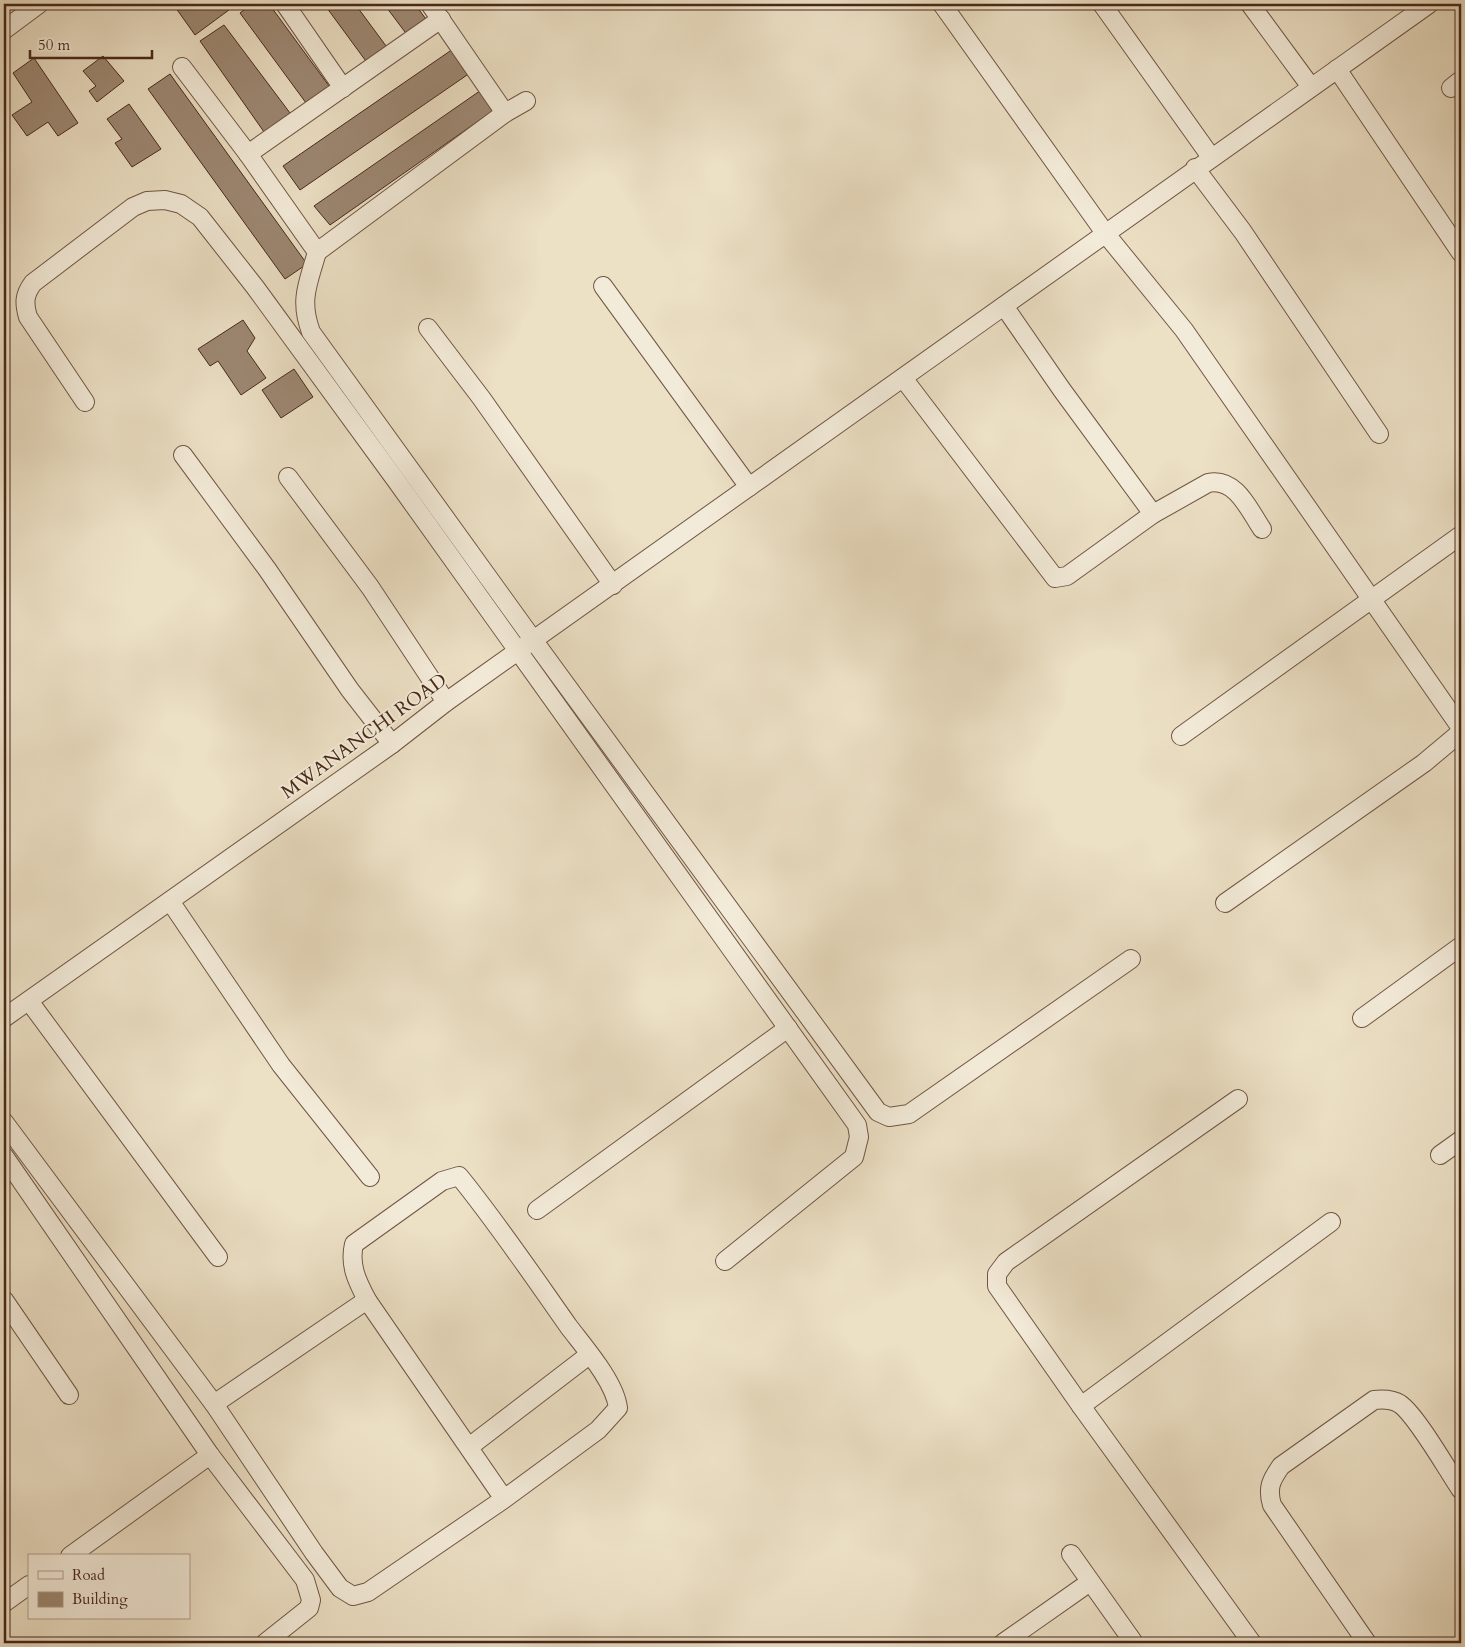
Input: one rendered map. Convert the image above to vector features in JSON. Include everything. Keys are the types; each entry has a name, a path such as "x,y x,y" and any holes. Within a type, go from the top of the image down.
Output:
{"street":[{"path":"4,30 39,4"},
{"path":"285,4 343,88"},
{"path":"430,4 505,113"},
{"path":"942,4 1105,233 1184,330 1372,598 1461,730 1424,763 1225,903"},
{"path":"1102,4 1211,157"},
{"path":"1250,4 1311,87"},
{"name":"MWANANCHI ROAD","path":"4,1018 392,744 446,702 613,585 1195,168 1429,4"},
{"path":"248,154 441,19"},
{"path":"182,67 248,154 317,252"},
{"path":"1337,69 1461,253"},
{"path":"526,102 505,113 317,252 304,301 305,316 311,332 878,1112 889,1117 909,1114 1131,959"},
{"path":"1195,168 1243,232 1379,434"},
{"path":"85,402 28,317 24,303 26,293 33,283 133,206 147,201 164,200 181,204 200,217 255,287 857,1126 858,1144 854,1157 725,1261"},
{"path":"603,286 750,487"},
{"path":"1004,306 1062,390 1153,514"},
{"path":"428,328 482,399 613,585"},
{"path":"903,378 1055,578 1067,576 1153,514 1208,484 1216,482 1233,488 1262,529"},
{"path":"183,455 267,569 350,690 392,744"},
{"path":"288,477 370,587 446,702"},
{"path":"1181,736 1461,535"},
{"path":"170,901 282,1065 370,1177"},
{"path":"1362,1018 1461,946"},
{"path":"28,1001 218,1257"},
{"path":"536,1210 788,1028"},
{"path":"1238,1099 1006,1262 997,1274 998,1286 1008,1304 1252,1643"},
{"path":"4,1122 214,1404 314,1553 340,1588 353,1596 368,1592 504,1499 598,1430 618,1408 617,1396 589,1355 481,1202 459,1176 442,1181 354,1244 350,1257 354,1272 367,1300 504,1499"},
{"path":"1440,1155 1461,1140"},
{"path":"4,1156 210,1455 304,1580 310,1592 309,1608 265,1643"},
{"path":"1081,1406 1331,1222"},
{"path":"4,1300 69,1395"},
{"path":"214,1404 367,1300"},
{"path":"468,1447 589,1355"},
{"path":"1367,1643 1272,1505 1268,1492 1271,1480 1281,1466 1374,1400 1387,1399 1401,1405 1419,1426 1461,1490"},
{"path":"73,1554 210,1455"},
{"path":"1071,1554 1134,1643"},
{"path":"1003,1643 1090,1582"},
{"path":"4,1603 28,1586"}],"building":[{"path":"173,4 237,4 195,35"},
{"path":"252,4 269,4 332,90 309,107 240,13"},
{"path":"324,4 355,4 392,54 371,68"},
{"path":"384,4 415,4 428,22 408,36"},
{"path":"224,25 293,117 269,139 200,41"},
{"path":"453,49 470,73 300,190 283,166"},
{"path":"103,56 124,81 97,102 89,91 96,86 83,71"},
{"path":"34,58 78,123 58,136 48,122 27,136 12,115 32,102 13,73"},
{"path":"170,74 307,264 285,279 148,89"},
{"path":"487,86 504,103 330,225 314,206"},
{"path":"129,104 161,149 132,167 115,143 122,139 107,119"},
{"path":"243,320 255,338 247,351 266,378 241,395 218,361 210,366 198,349"},
{"path":"294,369 313,397 281,418 262,390"}]}
